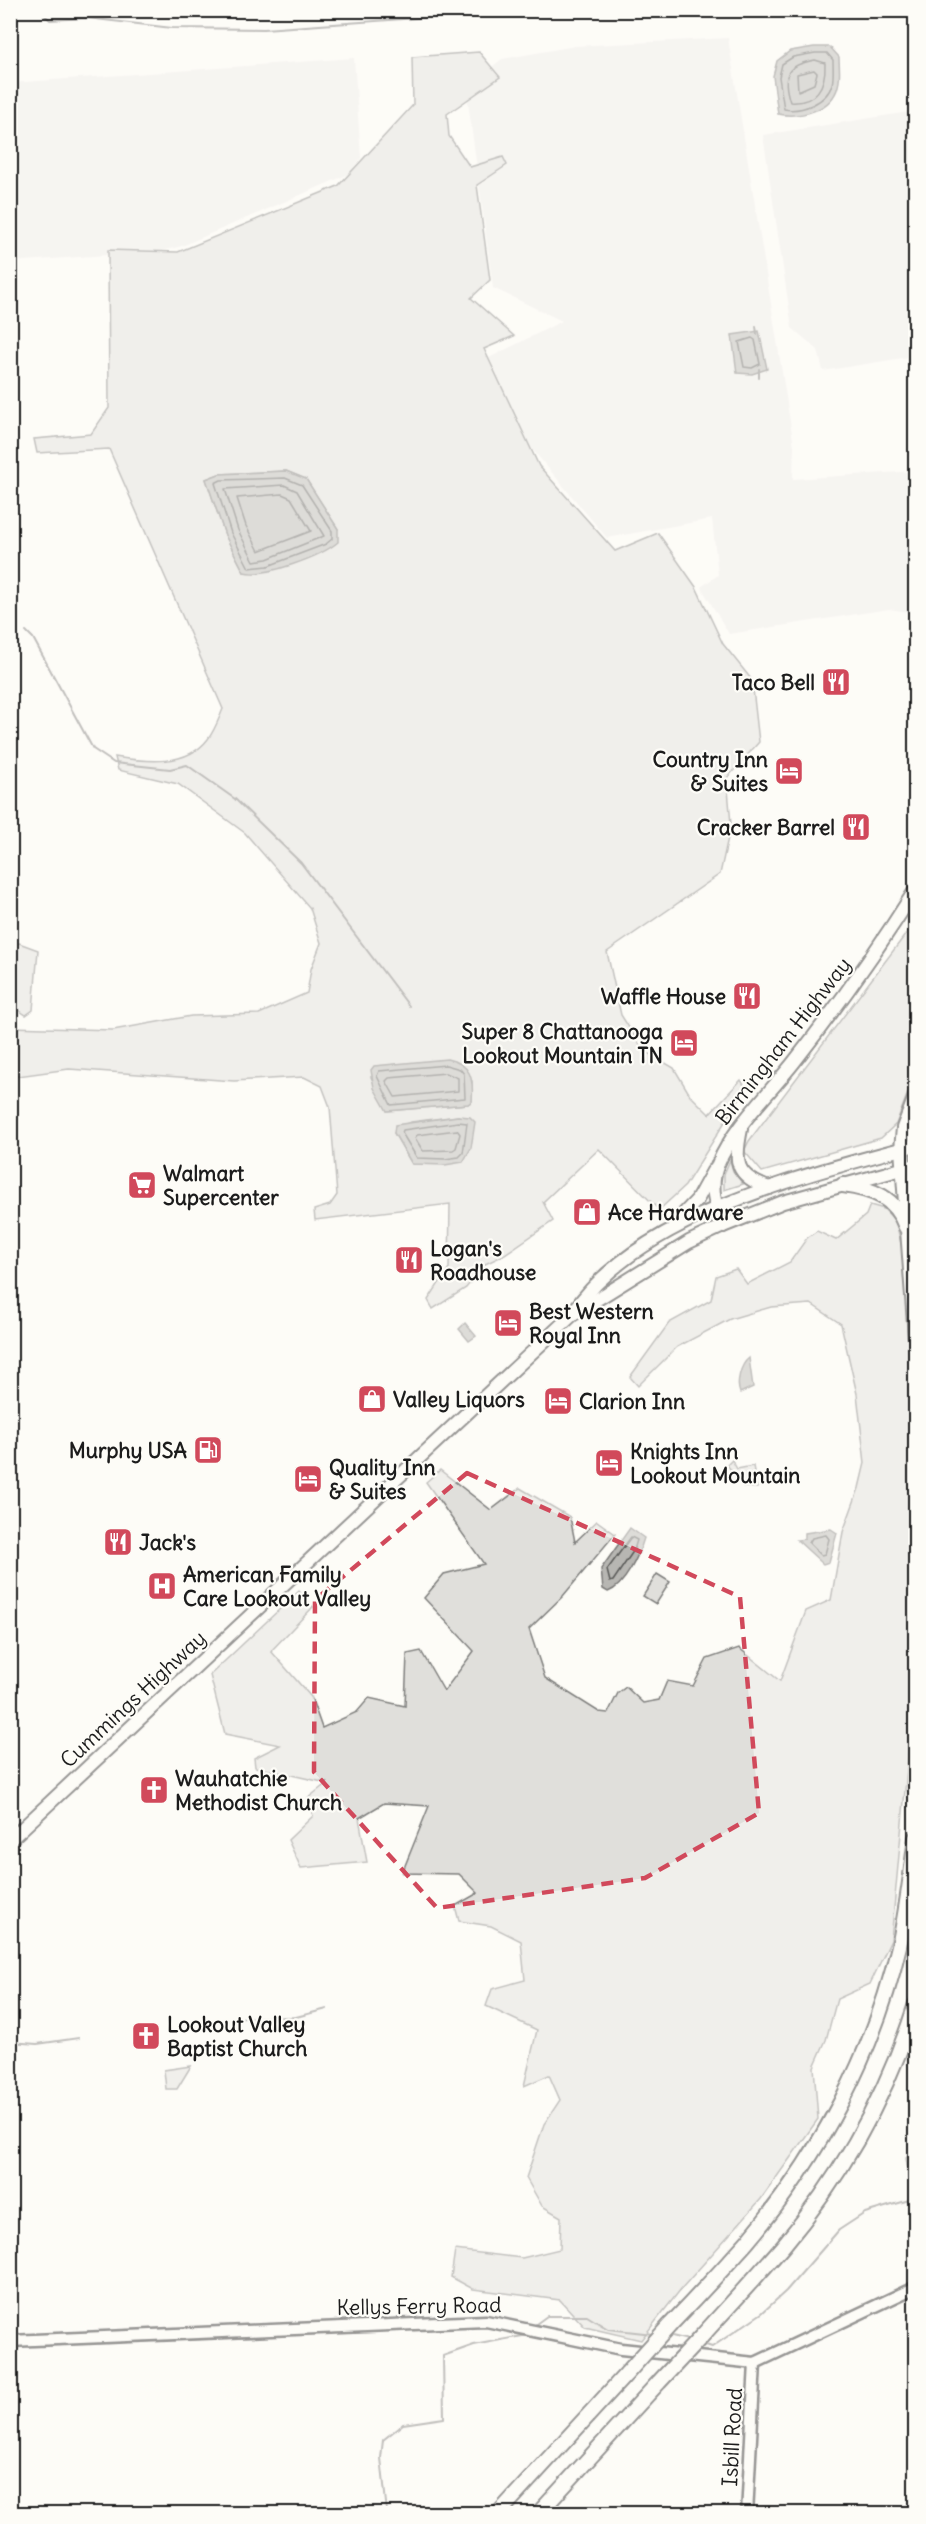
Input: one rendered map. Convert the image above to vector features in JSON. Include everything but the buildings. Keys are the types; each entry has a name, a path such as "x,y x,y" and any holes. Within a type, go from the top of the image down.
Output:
{"highway":[{"path":"915,1097 904,1128 909,1147 909,1234 915,1337"},
{"path":"843,1185 863,1188 879,1194 901,1213 909,1234"},
{"path":"498,2514 747,2241 808,2158 849,2086 870,2039 896,1955 915,1838"},
{"path":"538,2514 784,2245 827,2187 855,2144 883,2089 915,2004"}],"main road":[{"name":"Birmingham Highway","path":"723,1226 716,1209 713,1185 721,1158 731,1138 838,1005 915,889"},
{"path":"741,1127 736,1151 741,1170 747,1178 770,1188"},
{"name":"Cummings Highway","path":"572,1315 596,1281 663,1236 716,1209 770,1188 909,1147"},
{"path":"663,1236 697,1200 721,1158"},
{"name":"Cummings Highway","path":"10,1840 572,1315 689,1242 723,1226 783,1202 910,1166"}],"street":[{"path":"755,2363 915,2286"},
{"name":"Kellys Ferry Road","path":"10,2341 486,2321 621,2349 755,2363"},
{"name":"Isbill Road","path":"747,2514 755,2363"}],"highlighted area":[{"path":"467,1473 740,1597 759,1813 645,1878 437,1908 314,1772 315,1600"}],"shaded area":[{"path":"728,38 794,446 793,479 915,471 915,613 889,609 729,634 701,587 718,575 712,519 607,538 511,424 489,358 562,321 493,288 466,87 502,59 575,46"},
{"path":"479,52 500,77 447,114 449,136 470,167 503,157 507,165 477,185 490,280 471,298 514,336 484,349 539,466 615,551 658,533 696,587 723,644 752,680 759,742 727,778 731,824 720,874 607,952 621,1015 643,1050 674,1068 690,1095 709,1114 741,1080 746,1088 685,1186 659,1210 599,1149 543,1202 553,1221 502,1256 485,1264 466,1288 433,1309 428,1300 449,1268 450,1204 315,1220 314,1210 330,1205 337,1195 330,1107 322,1086 304,1077 234,1081 69,1069 11,1077 11,1027 113,1030 191,1016 259,1014 307,993 311,969 321,943 310,908 245,833 178,784 118,770 115,757 153,761 178,758 189,754 208,739 223,709 109,449 37,453 34,439 91,434 109,408 108,250 178,252 338,186 413,105 412,57","holes":["286,471 306,479 338,529 244,572 225,535 206,479 219,474","371,1077 472,1081 472,1101 468,1104 387,1111","458,1116 429,1164 412,1164 394,1133 411,1122"]},
{"path":"354,58 361,158 349,174 182,246 162,251 11,262 11,83"},
{"path":"915,111 915,356 823,371 818,350 792,328 763,135"},
{"path":"915,922 915,1074 896,1124 881,1138 762,1172 744,1151 749,1141"},
{"path":"19,943 38,950 33,1010 26,1015 11,1005 11,945"},
{"path":"730,1160 733,1171 743,1184 724,1190 724,1174"},
{"path":"870,1205 884,1209 896,1222 905,1261 907,1330 914,1417 916,1673 891,1940 870,1984 837,1999 826,2040 814,2067 818,2119 761,2199 681,2289 641,2340 585,2327 560,2300 473,2289 451,2277 455,2250 522,2258 560,2249 561,2217 542,2206 526,2178 544,2124 560,2100 549,2075 524,2086 537,2030 486,2006 492,1989 525,1980 521,1941 491,1926 459,1921 455,1906 478,1893 459,1874 402,1873 429,1806 384,1803 359,1818 367,1862 301,1868 288,1840 313,1816 308,1798 327,1783 255,1767 254,1758 280,1745 225,1734 210,1675 299,1591 313,1607 271,1651 311,1697 322,1728 357,1712 369,1698 405,1706 407,1654 421,1651 444,1691 474,1651 424,1598 444,1574 484,1564 426,1482 440,1470 491,1510 520,1488 570,1517 575,1542 597,1521 615,1534 563,1596 529,1629 545,1678 599,1712 608,1713 618,1693 626,1687 643,1703 659,1700 667,1681 693,1686 707,1659 739,1648 780,1681 806,1611 831,1600 843,1532 859,1488 865,1463 857,1394 841,1324 811,1304 771,1307 730,1319 677,1347 638,1386 630,1377 669,1323 711,1300 716,1276 736,1269 747,1284 790,1262 807,1238 817,1231 836,1240 866,1215"},
{"path":"732,1460 737,1469 753,1466 757,1488 744,1487 727,1465"},
{"path":"657,1574 670,1582 656,1604 643,1596"},
{"path":"191,2066 177,2089 166,2089 164,2070"},
{"path":"915,2150 915,2214 906,2158"}],"water":[{"path":"830,47 839,57 839,79 835,95 814,111 796,115 778,114 773,76 777,61 790,51"},
{"path":"759,331 767,369 752,374 737,373 732,335"},
{"path":"286,471 306,479 338,529 338,542 306,559 278,569 265,572 244,572 225,535 206,479 219,474"},
{"path":"447,1059 461,1064 469,1073 472,1101 468,1104 387,1111 374,1088 371,1070 374,1066"},
{"path":"458,1116 470,1117 475,1122 471,1148 463,1162 445,1165 412,1164 394,1133 395,1125"},
{"path":"465,1323 476,1336 469,1341 459,1329"},
{"path":"749,1358 753,1387 740,1393 738,1384 740,1374"},
{"path":"630,1528 644,1538 642,1545 626,1577 608,1592 603,1589 601,1569"},
{"path":"831,1529 837,1533 829,1562 823,1564 797,1540 805,1539 805,1533"}],"waterway":[{"path":"39,10 50,20 87,18 172,28 264,29 431,17 465,10"},
{"path":"756,326 757,334"},
{"path":"759,369 759,378"},
{"path":"26,631 33,638 93,749 114,763 170,769 187,765 235,799 301,863 409,1006"},
{"path":"236,2018 296,2017 327,2009"},
{"path":"10,2042 37,2044 79,2038"},
{"path":"703,2344 712,2347 762,2313 786,2291 839,2230 865,2213 916,2198"},
{"path":"536,2324 547,2316 587,2316 608,2329 653,2334"},
{"path":"382,2514 387,2512 381,2458 383,2440 403,2424 444,2418 443,2356 474,2345 528,2335"},
{"path":"668,2335 692,2341"}],"place":[{"name":"Taco Bell","path":"836,682"},
{"name":"Country Inn & Suites","path":"789,771"},
{"name":"Cracker Barrel","path":"856,827"},
{"name":"Waffle House","path":"747,996"},
{"name":"Super 8 Chattanooga Lookout Mountain TN","path":"684,1043"},
{"name":"Walmart Supercenter","path":"142,1185"},
{"name":"Ace Hardware","path":"587,1212"},
{"name":"Logan's Roadhouse","path":"409,1260"},
{"name":"Best Western Royal Inn","path":"508,1323"},
{"name":"Valley Liquors","path":"372,1399"},
{"name":"Clarion Inn","path":"558,1401"},
{"name":"Murphy USA","path":"208,1450"},
{"name":"Knights Inn Lookout Mountain","path":"609,1463"},
{"name":"Quality Inn & Suites","path":"308,1479"},
{"name":"Jack's","path":"118,1542"},
{"name":"American Family Care Lookout Valley","path":"162,1586"},
{"name":"Wauhatchie Methodist Church","path":"154,1790"},
{"name":"Lookout Valley Baptist Church","path":"146,2036"}]}
